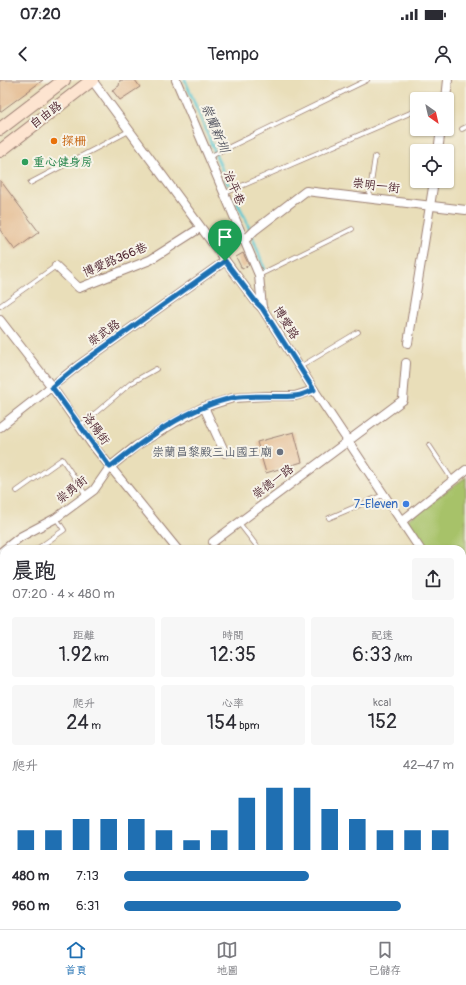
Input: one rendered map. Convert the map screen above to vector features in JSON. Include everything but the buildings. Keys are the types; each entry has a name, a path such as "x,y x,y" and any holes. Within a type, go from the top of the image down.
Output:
{"street":[{"name":"自由路","path":"0,129 64,80"},
{"name":"自由路","path":"0,151 92,80"},
{"name":"博愛路","path":"92,80 200,228 262,308 314,390 417,545"},
{"name":"治平巷","path":"176,80 210,157 224,194 246,239 259,275 262,308"},
{"path":"445,92 448,80"},
{"path":"408,343 433,188"},
{"name":"崇明一街","path":"246,239 255,230 306,191 369,197 466,210"},
{"name":"博愛路366巷","path":"56,266 79,288 150,260 200,228"},
{"name":"崇武路","path":"0,427 79,365 225,261"},
{"name":"洛陽街","path":"0,320 52,387 110,467 174,545"},
{"name":"崇德一路","path":"213,542 347,440 403,400 406,363"},
{"name":"崇勇街","path":"10,545 20,537 56,518 94,490 110,467 136,446 204,407 233,398 294,396 314,390"},
{"path":"204,407 225,454"},
{"path":"402,521 466,470"}],"lane":[{"path":"210,157 366,80"},
{"path":"224,194 410,113"},
{"path":"30,183 129,131"},
{"path":"369,197 375,157"},
{"path":"259,275 352,229"},
{"path":"0,306 56,266"},
{"path":"300,367 358,332"},
{"path":"79,426 131,383 156,369"},
{"path":"429,445 453,481"},
{"path":"17,491 62,459 86,495"},
{"path":"329,518 384,495"},
{"name":"崇勇街","path":"44,544 64,530 56,518"},
{"path":"239,523 256,545"}],"green space":[{"path":"466,477 466,545 421,545 404,522"}],"waterway":[{"name":"崇蘭新圳","path":"185,80 228,184"},
{"name":"崇蘭新圳","path":"235,198 246,220 265,270"}],"place":[{"name":"探柵","path":"54,141"},
{"name":"重心健身房","path":"25,162"},
{"name":"崇蘭昌黎殿三山國王廟","path":"280,452"},
{"name":"7-Eleven","path":"406,504"}],"route":[{"path":"225,261 262,308 314,390 294,396 233,398 204,407 136,446 110,467 91,443 52,387 79,365 225,261"}]}
